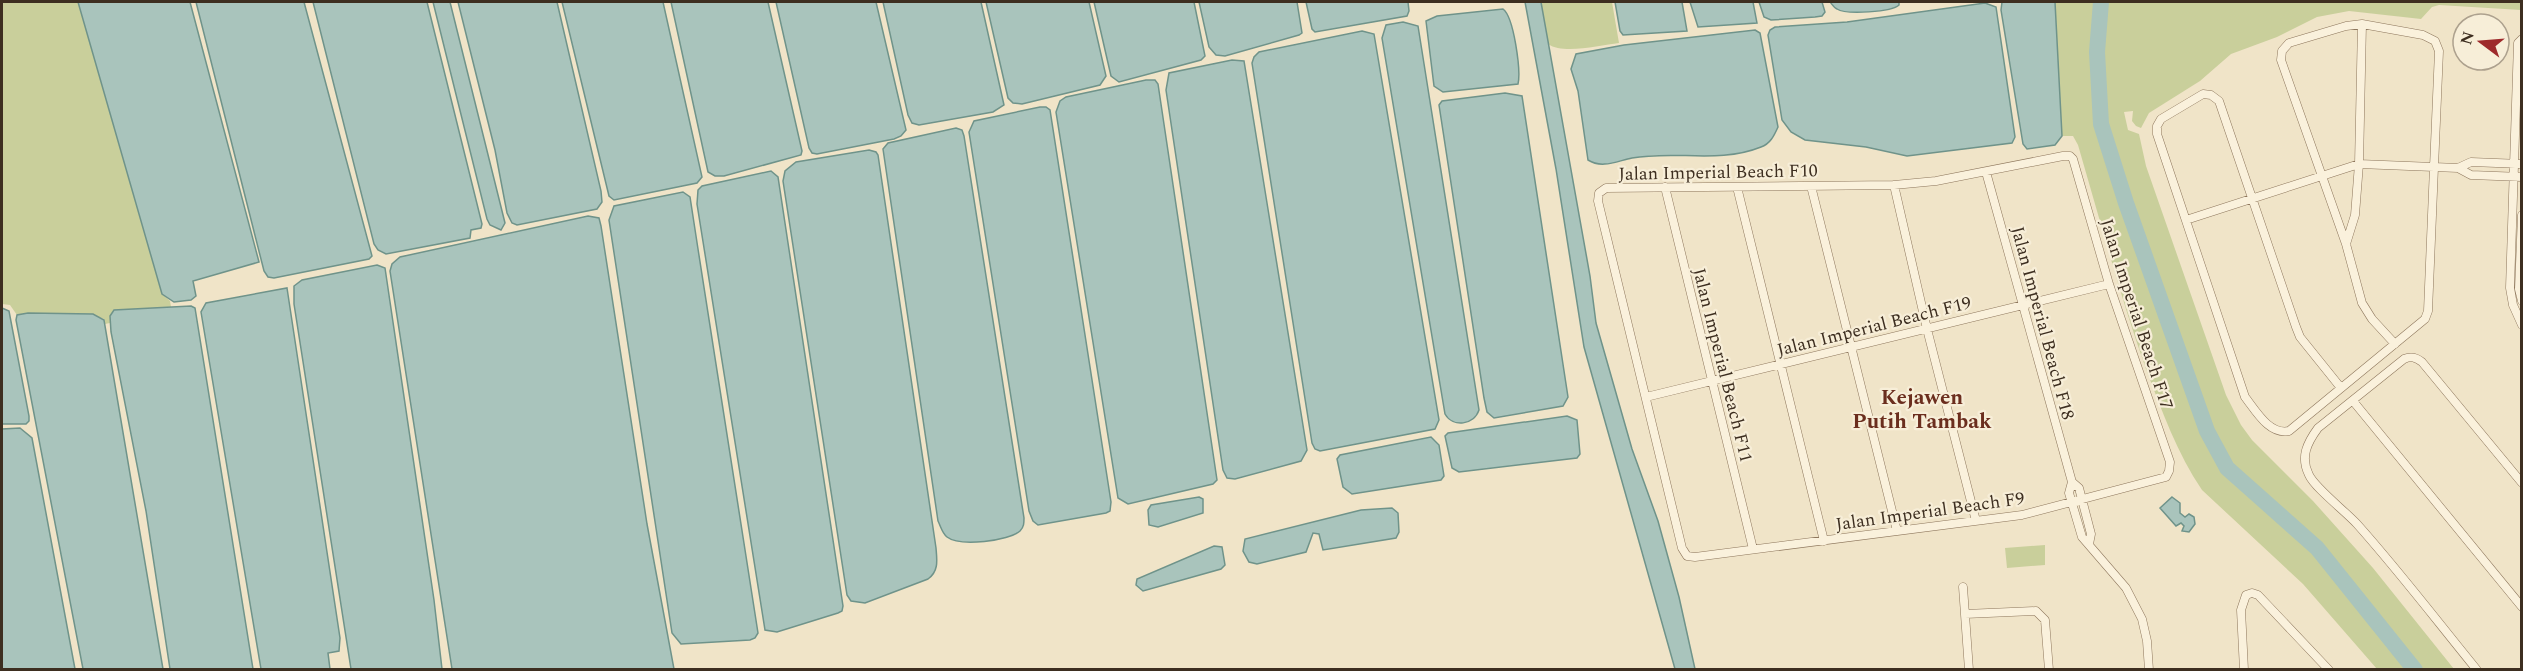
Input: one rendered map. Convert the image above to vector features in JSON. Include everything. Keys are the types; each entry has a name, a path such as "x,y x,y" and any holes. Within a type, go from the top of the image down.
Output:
{"street":[{"path":"2346,244 2355,215 2359,164 2362,24"},
{"path":"2341,388 2300,337 2219,101 2211,95 2203,94 2161,119 2157,126 2157,134 2245,397 2271,429 2281,433 2289,431 2395,344 2425,319 2428,311 2439,51 2435,41 2423,35 2362,24 2346,26 2289,43 2282,51 2281,60 2320,176 2346,244 2362,303 2372,319 2395,344"},
{"path":"2522,39 2518,43 2517,177 2510,288 2513,304 2522,325"},
{"name":"Jalan Imperial Beach F10","path":"1695,557 1687,556 1682,548 1599,193 1606,188 1894,185 1936,181 2063,156 2070,156 2073,159"},
{"name":"Jalan Imperial Beach F17","path":"2073,159 2109,284 2170,462 2166,477"},
{"path":"2458,168 2471,162 2517,164"},
{"path":"2186,220 2359,164 2458,168 2471,174 2517,177"},
{"name":"Jalan Imperial Beach F18","path":"1986,172 2072,482"},
{"path":"1894,185 1927,329 1976,521"},
{"path":"1811,186 1897,531"},
{"name":"Jalan Imperial Beach F11","path":"1665,187 1753,549"},
{"path":"1737,187 1824,541"},
{"path":"2522,215 2519,289 2522,301"},
{"name":"Jalan Imperial Beach F19","path":"1646,398 2109,284"},
{"path":"2477,669 2356,523 2309,477 2305,452 2318,428 2404,359 2417,358 2522,483"},
{"path":"2353,400 2522,608"},
{"name":"Jalan Imperial Beach F9","path":"1695,557 2022,514 2166,477"},
{"path":"2089,544 2091,534 2079,488 2072,482 2069,493 2082,537 2135,601 2147,641 2149,669"},
{"path":"1962,587 1969,669"},
{"path":"2244,669 2241,610 2246,595 2252,593 2258,595 2329,669"},
{"path":"1965,615 2036,611 2045,620 2049,669"}],"green space":[{"path":"2,2 78,2 162,294 170,301 171,307 114,310 110,323 105,324 104,319 91,314 28,313 17,315 10,305 2,304"},
{"path":"1541,2 1612,2 1619,43 1572,49 1563,49 1548,44"},
{"path":"2055,2 2521,2 2521,10 2439,5 2432,7 2421,19 2349,11 2317,17 2277,37 2231,54 2200,81 2149,113 2141,128 2132,121 2133,111 2124,112 2128,130 2139,134 2146,166 2226,395 2241,425 2252,440 2313,501 2373,568 2454,669 2377,669 2303,584 2202,490 2193,476 2171,431 2146,369 2078,145 2073,136 2062,136"},
{"path":"2045,545 2045,565 2007,568 2005,548"}],"water":[{"path":"78,2 190,2 259,262 193,281 196,296 191,300 174,302 162,294"},
{"path":"196,2 304,2 372,256 369,259 274,278 268,277 264,271"},
{"path":"313,2 427,2 482,224 481,228 471,230 470,238 386,254 378,250 374,244"},
{"path":"433,2 450,2 505,223 501,230 490,225 487,219"},
{"path":"458,2 557,2 601,191 602,202 597,209 517,225 512,223 507,213 495,150"},
{"path":"562,2 663,2 702,177 697,183 614,200 609,196"},
{"path":"671,2 768,2 802,151 801,155 724,176 715,176 708,172"},
{"path":"776,2 876,2 906,130 901,136 817,154 812,153"},
{"path":"883,2 981,2 1004,105 993,112 919,125 912,123 908,115"},
{"path":"986,2 1089,2 1106,76 1100,85 1022,104 1013,103 1008,98"},
{"path":"1094,2 1194,2 1205,56 1201,60 1119,82 1111,76"},
{"path":"1199,2 1297,2 1302,33 1225,56 1216,55 1209,47"},
{"path":"1306,2 1408,2 1409,11 1407,16 1315,32 1312,29"},
{"path":"1525,2 1541,2 1590,276 1596,323 1632,449 1658,521 1679,597 1695,669 1675,669 1584,347 1556,169"},
{"path":"1615,2 1682,2 1687,31 1623,35 1620,31"},
{"path":"1690,2 1753,2 1757,23 1698,27"},
{"path":"1759,2 1822,2 1825,12 1822,16 1771,20 1764,17"},
{"path":"1830,2 1899,2 1899,5 1879,11 1850,12 1836,8"},
{"path":"2002,2 2055,2 2062,136 2055,145 2027,149 2023,144 2001,10"},
{"path":"1985,3 1996,7 2015,137 2012,143 1907,156 1866,147 1805,140 1791,132 1782,120 1768,35 1775,27 1847,22"},
{"path":"1503,9 1510,22 1516,45 1518,84 1443,92 1434,86 1426,21 1437,16"},
{"path":"1403,22 1418,26 1479,410 1473,419 1463,423 1453,421 1445,414 1382,38 1386,25"},
{"path":"1755,30 1760,33 1778,127 1767,144 1729,155 1648,156 1604,164 1588,160 1578,91 1571,69 1576,54 1624,45"},
{"path":"1362,31 1374,34 1439,420 1435,429 1320,451 1315,449 1312,443 1252,63 1259,52"},
{"path":"1232,60 1244,61 1307,450 1301,461 1235,479 1227,478 1223,470 1166,90 1169,73"},
{"path":"1155,80 1158,84 1217,480 1213,484 1128,504 1118,498 1056,112 1060,101 1066,97"},
{"path":"1505,93 1522,96 1568,397 1563,406 1494,418 1487,412 1484,398 1439,105 1442,101"},
{"path":"1040,107 1050,110 1111,502 1110,511 1106,513 1038,525 1033,521 1029,511 969,132 974,121"},
{"path":"956,128 962,130 964,136 1024,518 1022,528 1014,535 984,542 953,540 943,532 938,521 883,149 888,143"},
{"path":"869,150 878,155 937,561 936,569 928,579 865,603 851,601 847,595 783,181 785,171 796,162"},
{"path":"771,171 778,177 843,606 842,611 838,613 777,632 765,630 697,204 698,190 702,186"},
{"path":"683,192 690,197 758,633 750,640 681,644 672,633 609,220 614,206"},
{"path":"588,216 599,218 601,226 647,524 674,669 452,669 390,271 392,264 400,257"},
{"path":"377,265 385,268 442,669 351,669 294,304 294,286 302,280"},
{"path":"287,288 340,638 339,651 328,653 330,669 261,669 201,312 206,303"},
{"path":"191,306 195,308 253,669 170,669 146,511 111,332 110,316 114,310"},
{"path":"2,308 9,311 29,416 26,424 2,424"},
{"path":"28,313 93,314 104,320 163,669 83,669 16,320 17,315"},
{"path":"1567,416 1577,420 1580,454 1577,458 1459,472 1452,468 1445,436 1448,433"},
{"path":"20,428 32,438 75,669 2,669 2,429"},
{"path":"1431,437 1439,445 1444,476 1441,480 1352,494 1343,487 1337,459 1340,455"},
{"path":"1199,497 1203,499 1203,513 1158,527 1149,525 1148,510 1151,505"},
{"path":"2172,497 2180,503 2180,513 2185,517 2189,514 2194,517 2195,524 2189,532 2182,531 2184,526 2181,523 2176,526 2160,508"},
{"path":"1392,508 1398,513 1399,532 1396,538 1323,550 1319,534 1313,533 1306,552 1257,564 1249,562 1243,551 1245,539 1361,510"},
{"path":"1214,546 1222,547 1225,565 1221,569 1143,591 1136,585 1137,579"}],"waterway":[{"path":"2101,2 2097,52 2101,124 2126,203 2207,431 2227,468 2317,548 2415,670"}],"district":[{"name":"Kejawen Putih Tambak","path":"1922,409"}]}
